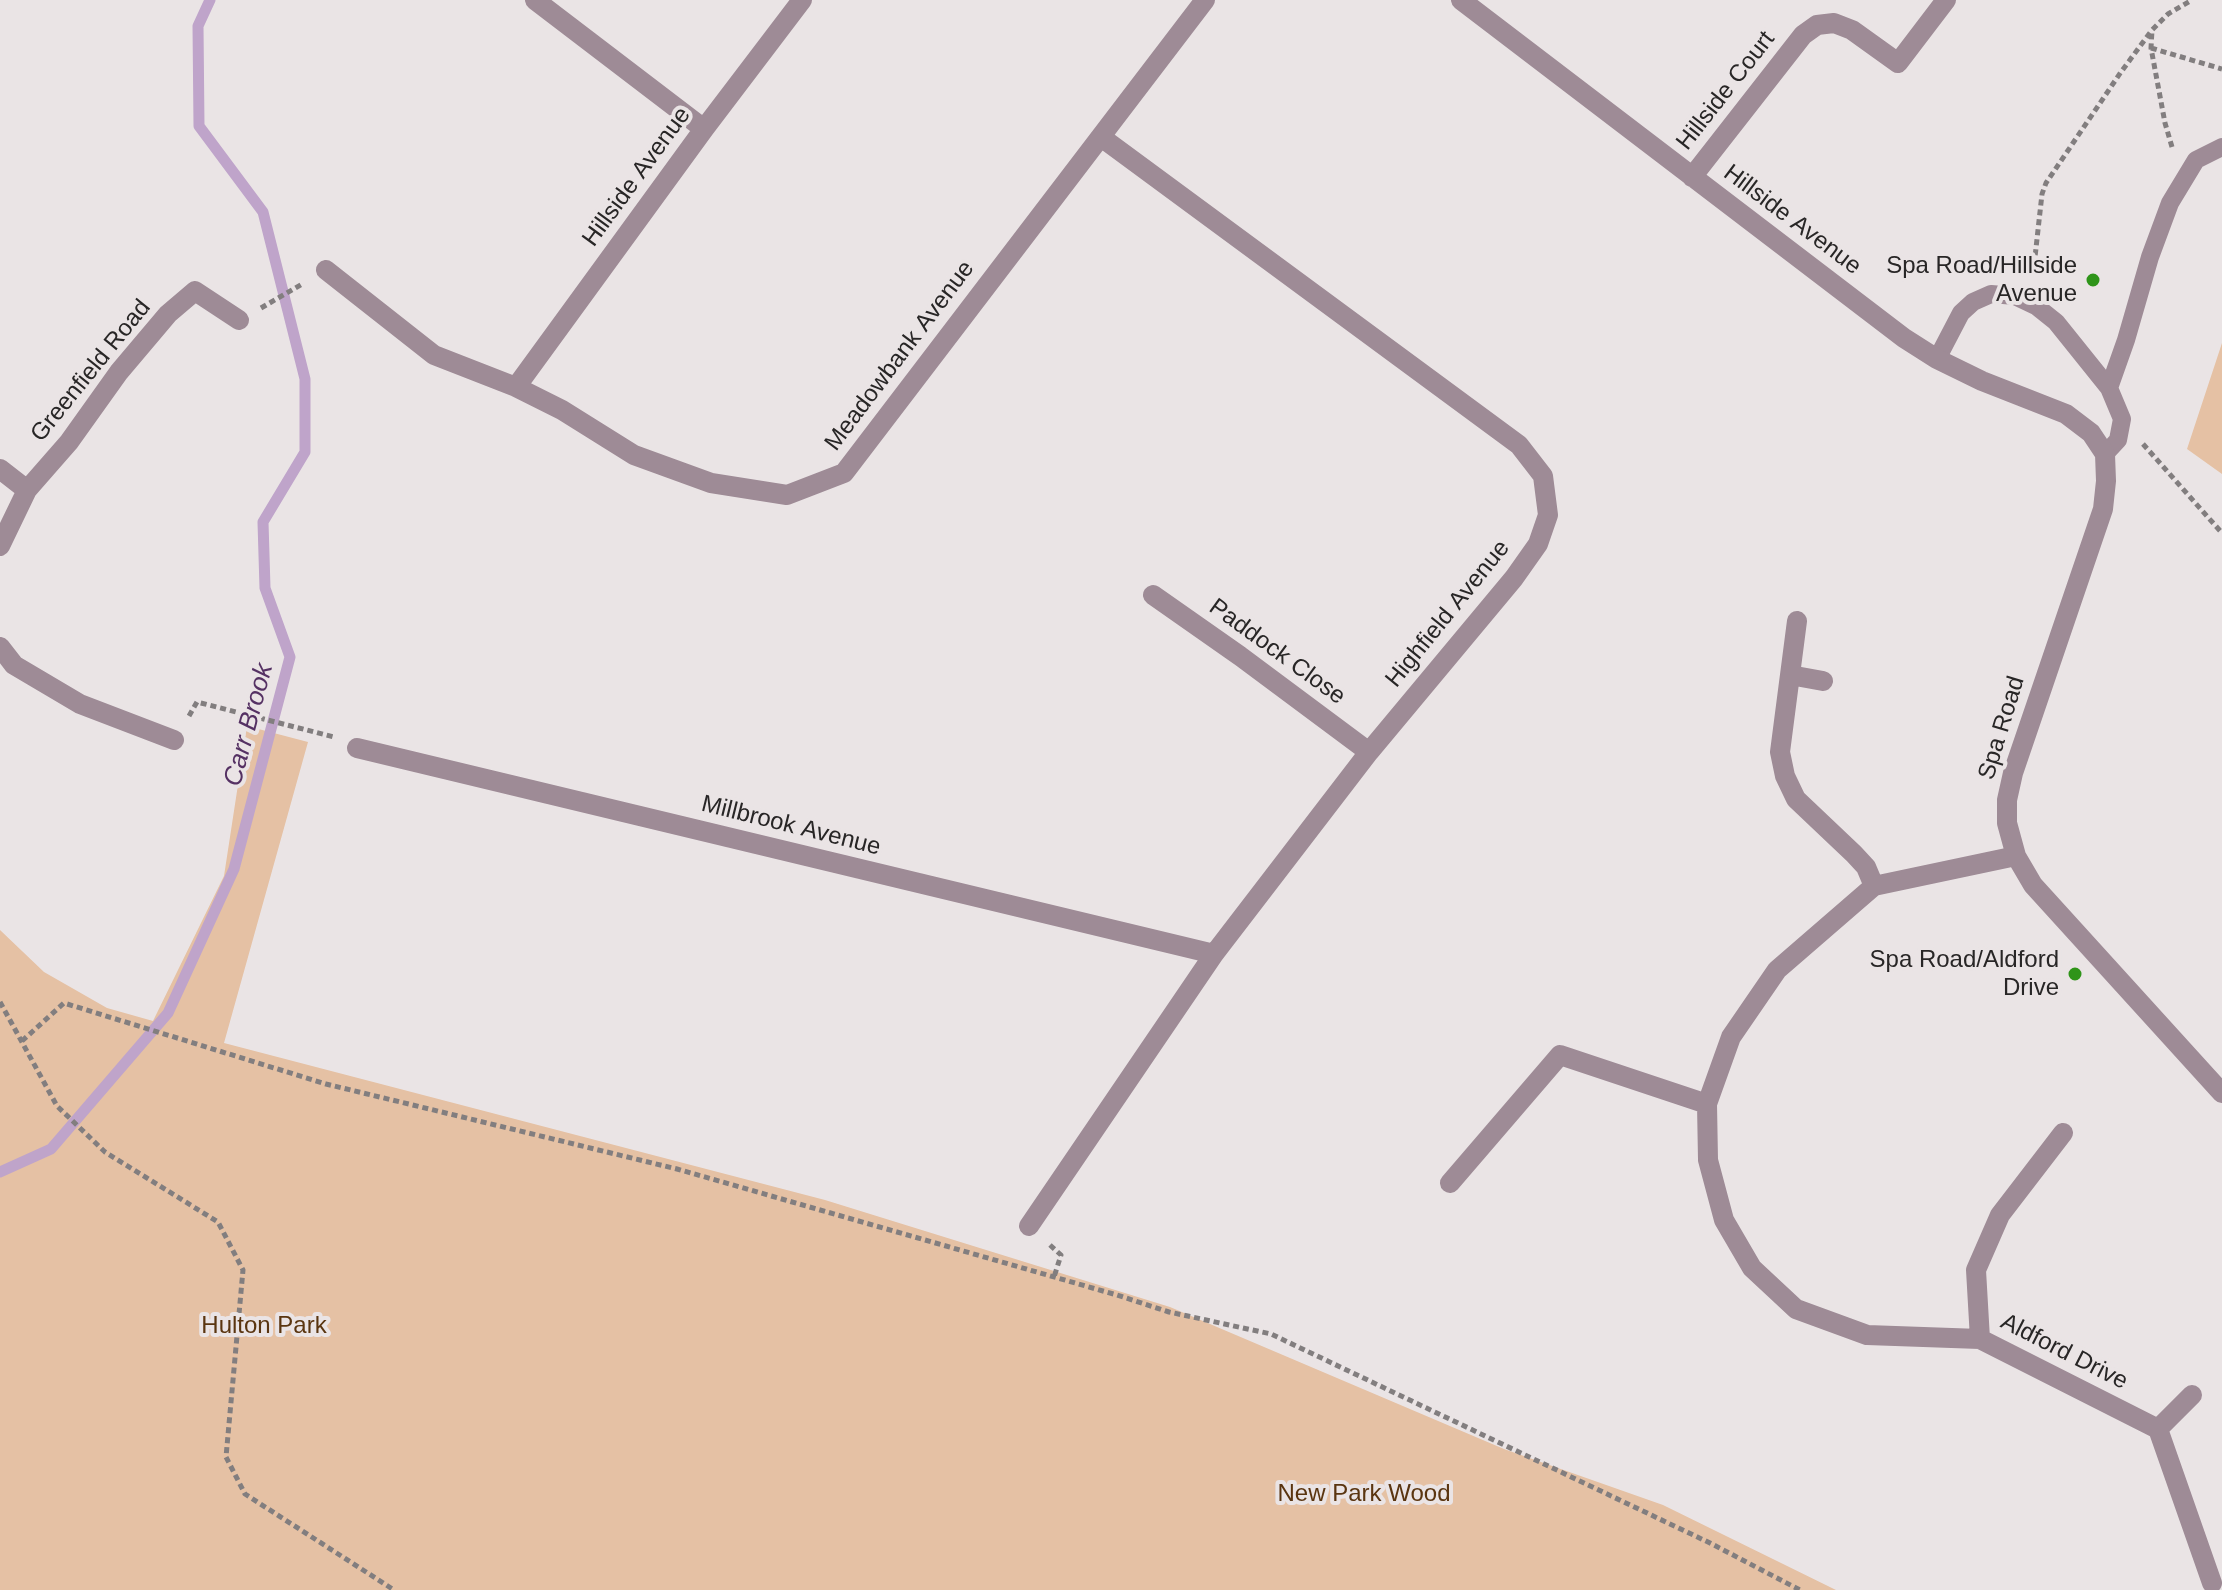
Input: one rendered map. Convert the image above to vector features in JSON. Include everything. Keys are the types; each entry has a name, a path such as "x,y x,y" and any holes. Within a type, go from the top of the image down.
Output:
{"street":[{"path":"535,0 704,129"},
{"name":"Hillside Avenue","path":"516,387 802,0"},
{"name":"Meadowbank Avenue","path":"326,270 434,355 516,387 562,410 634,455 711,483 787,495 844,473 1205,0"},
{"name":"Hillside Avenue","path":"1461,0 1904,338 1937,359 1982,381 2066,414 2091,433 2105,454"},
{"name":"Hillside Court","path":"1692,177 1803,35 1817,25 1834,23 1852,30 1898,63 1946,0"},
{"name":"Highfield Avenue","path":"1029,1226 1214,954 1369,752 1514,578 1538,544 1548,515 1543,476 1519,445 1101,137"},
{"name":"Greenfield Road","path":"0,546 27,490 69,442 119,372 168,314 195,291 239,320"},
{"name":"Spa Road","path":"2105,454 2103,509 2013,773 2007,800 2007,823 2016,856 2033,885 2222,1093"},
{"path":"0,469 27,490"},
{"name":"Paddock Close","path":"1153,595 1369,752"},
{"path":"1797,621 1780,752 1785,776 1796,799 1866,867 1874,886"},
{"path":"0,647 14,665 80,704 174,740"},
{"path":"1790,675 1823,681"},
{"name":"Millbrook Avenue","path":"357,748 1214,954"},
{"name":"Aldford Drive","path":"2016,856 1874,886 1777,970 1731,1037 1707,1104 1708,1160 1724,1220 1752,1268 1796,1309 1867,1335 1980,1339 2158,1429"},
{"path":"1450,1183 1560,1055 1707,1104"},
{"path":"1980,1339 1976,1270 2000,1215 2063,1133"},
{"path":"2192,1395 2158,1429 2212,1583"}],"lane":[{"path":"2109,388 2170,203 2196,160 2222,147"},
{"path":"1937,359 1961,313 1973,302 1991,294 2015,296 2030,303 2056,322 2109,388 2122,419 2118,440 2105,454"}],"path":[{"path":"2030,303 2042,194 2046,183 2152,30 2168,14 2192,0"},
{"path":"2152,30 2151,48 2165,123 2182,182"},
{"path":"2151,48 2222,69"},
{"path":"262,307 306,282"},
{"path":"2122,419 2222,533"},
{"path":"174,740 197,702 332,736 357,748"},
{"path":"0,1002 57,1106 105,1152 218,1222 243,1270 226,1457 245,1494 394,1590"},
{"path":"22,1041 64,1003 326,1084 677,1169 1169,1312 1271,1334 1710,1543 1800,1590"}],"green space":[{"path":"2222,343 2222,474 2187,449"},
{"name":"Hulton Park","path":"247,726 308,742 224,1043 825,1200 1170,1307 1504,1449 1663,1505 1836,1590 0,1590 0,930 44,972 107,1008 153,1021 224,876"}],"waterway":[{"name":"Carr Brook","path":"0,1172 51,1149 168,1013 234,869 290,657 265,588 263,522 305,452 305,379 263,212 199,126 198,26 210,0"}],"place":[{"name":"Spa Road/Hillside Avenue","path":"2093,280"},
{"name":"Spa Road/Aldford Drive","path":"2075,974"}],"park label":[{"name":"New Park Wood","path":"1364,1494"}]}
